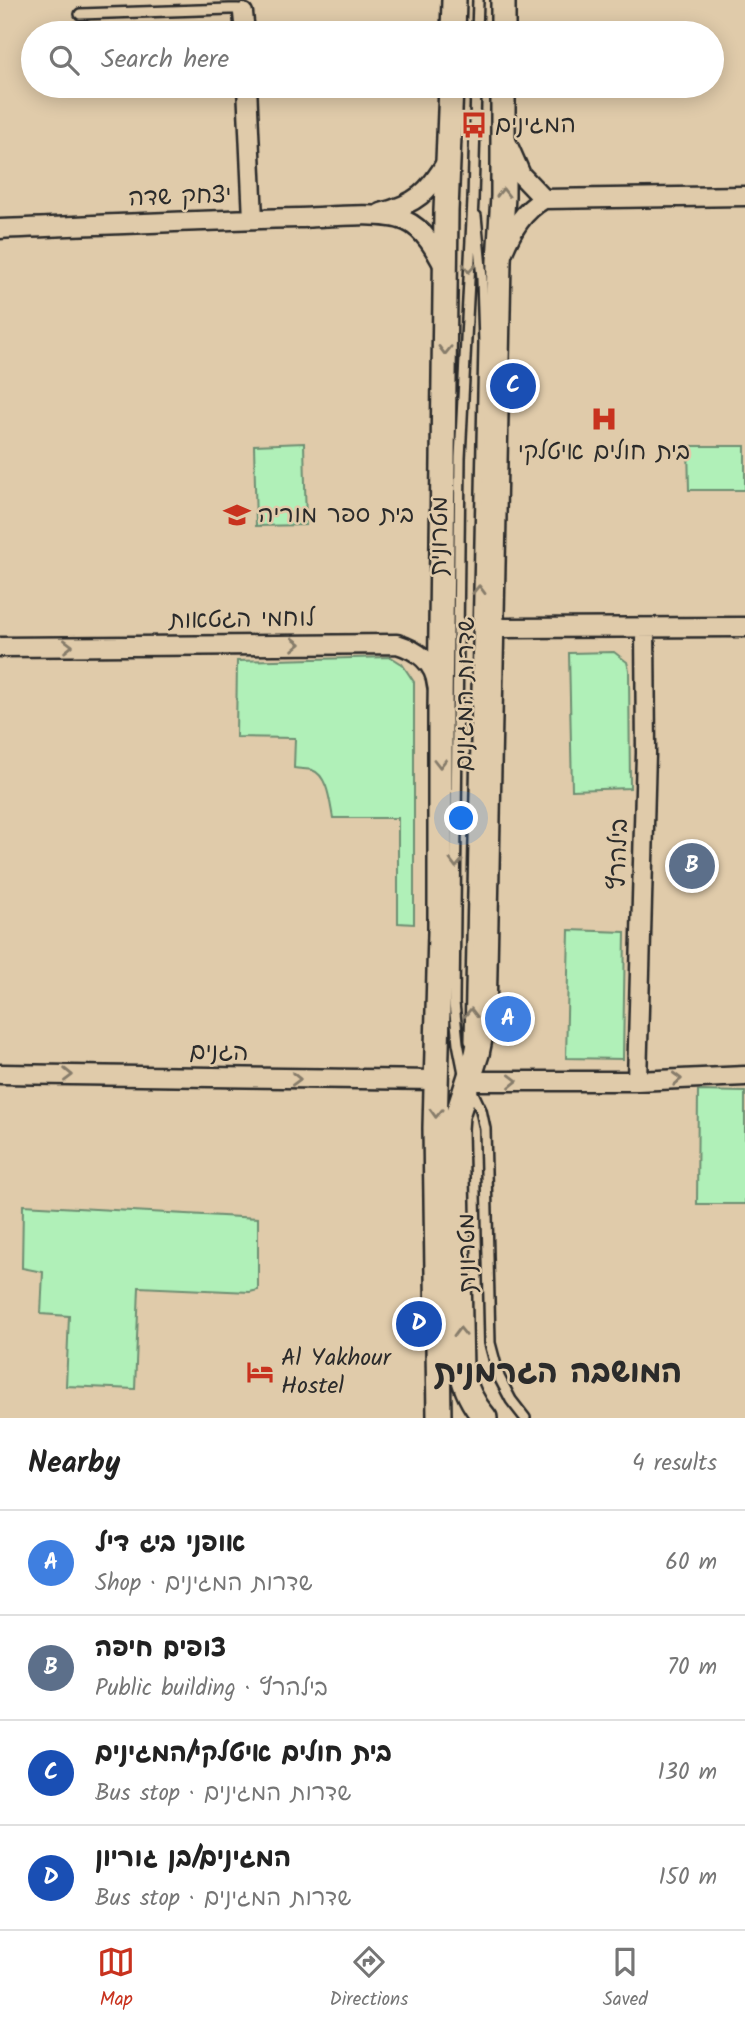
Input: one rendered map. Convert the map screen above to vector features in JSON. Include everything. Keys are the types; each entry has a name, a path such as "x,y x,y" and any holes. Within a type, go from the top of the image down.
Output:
{"street":[{"path":"453,21 454,0"},
{"path":"503,0 503,21"},
{"path":"243,13 243,21"},
{"path":"248,98 253,219"},
{"name":"שדרות המגינים","path":"439,1418 436,1080 451,98"},
{"name":"שדרות המגינים","path":"485,1418 474,1405 466,1388 460,1350 456,1129 457,1116 477,1054 484,1019 499,261 503,196 502,98"},
{"path":"502,129 510,154 521,175 544,199"},
{"name":"יצחק שדה","path":"361,216 401,208 414,201 431,186 449,158"},
{"path":"499,261 520,219 534,204 544,199 745,196"},
{"name":"יצחק שדה","path":"0,229 253,219 386,217 408,222 425,236 446,270"},
{"path":"493,628 745,627"},
{"name":"בילהרץ","path":"637,1080 646,753 645,628"},
{"name":"לוחמי הגטאות","path":"0,647 397,643 411,648 426,660 436,678 440,709"},
{"name":"הגנים","path":"0,1074 436,1080"},
{"path":"467,1081 745,1076"}],"lane":[{"path":"477,21 478,0"},
{"path":"80,14 230,9 239,9 243,13"},
{"name":"מטרונית","path":"476,98 460,458 454,1003 458,1043 467,1081 481,1110 485,1129 487,1262 492,1353 506,1391 525,1418"},
{"name":"מטרונית","path":"467,1081 484,343 482,278 473,200"}],"green space":[{"path":"304,443 306,525 256,526 254,445"},
{"path":"688,446 745,446 745,490 689,490"},
{"path":"614,652 627,662 629,670 630,788 572,790 569,653"},
{"path":"391,657 402,664 414,682 414,924 398,923 398,818 333,818 322,778 312,770 294,768 295,738 236,737 237,661"},
{"path":"569,930 625,932 623,1059 566,1058"},
{"path":"698,1091 745,1092 745,1204 697,1204"},
{"path":"23,1205 258,1218 258,1290 250,1292 139,1287 135,1389 66,1386 69,1316 41,1314 43,1272 22,1268"}],"place":[{"name":"המגינים","path":"474,125"},
{"name":"בית חולים איטלקי/המגינים","path":"513,386"},
{"name":"בית חולים איטלקי","path":"604,419"},
{"name":"בית ספר מוריה","path":"237,515"},
{"name":"צופים חיפה","path":"692,866"},
{"name":"אופני ביג דיל","path":"508,1019"},
{"name":"המגינים/בן גוריון","path":"419,1324"},
{"name":"Al Yakhour Hostel","path":"260,1372"}],"district":[{"name":"המושבה הגרמנית","path":"558,1373"}]}
